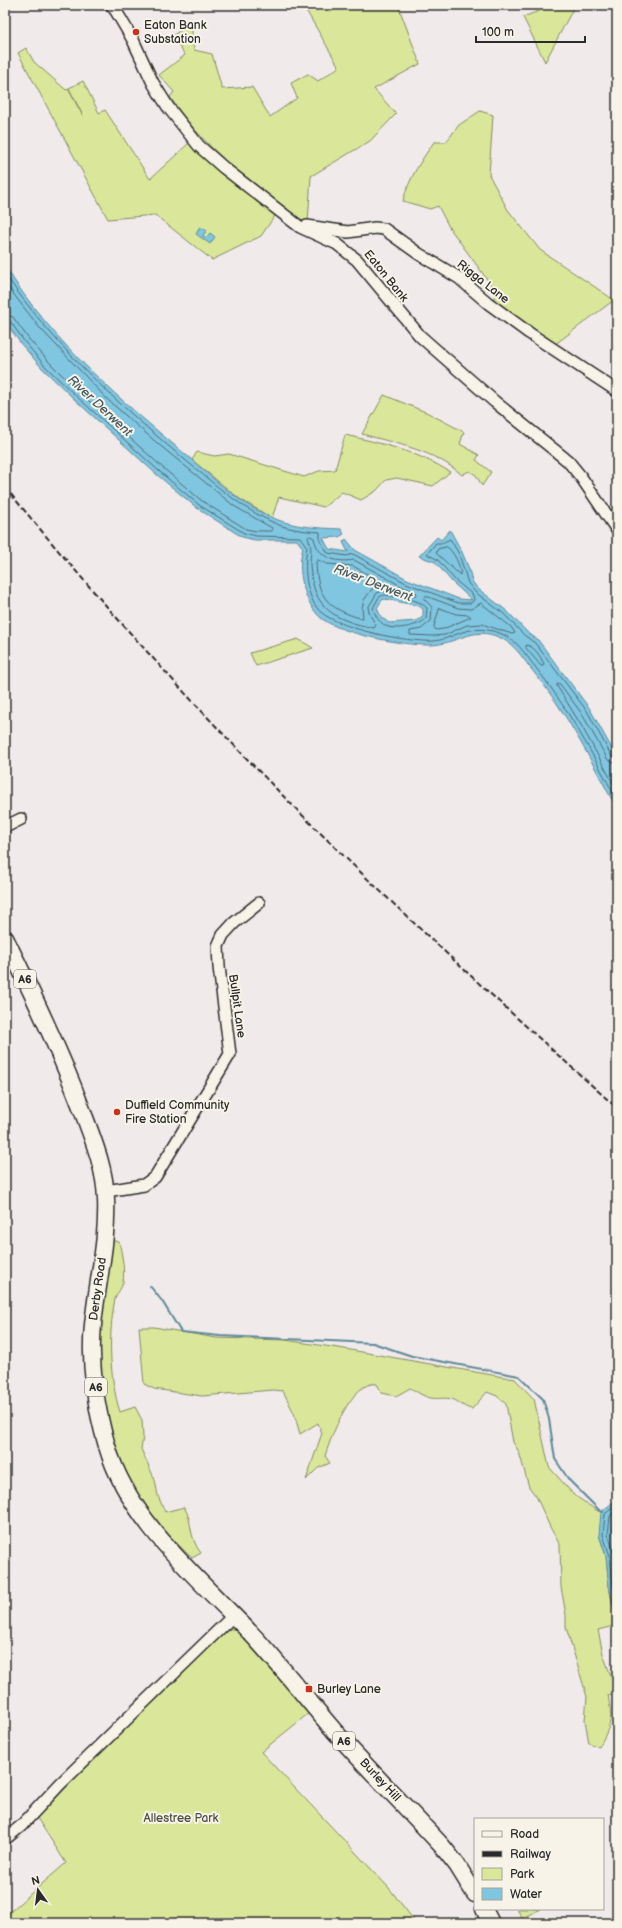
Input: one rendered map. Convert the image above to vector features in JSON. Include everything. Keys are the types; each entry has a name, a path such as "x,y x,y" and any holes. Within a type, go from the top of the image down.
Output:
{"highway":[{"name":"Derby Road","path":"5,938 45,1020 70,1076 98,1155 106,1191 105,1229 92,1340 98,1401 107,1446 122,1483 143,1518 173,1552 234,1615"},
{"name":"Burley Hill","path":"234,1615 337,1733 442,1846 457,1865 474,1892"},
{"path":"484,1910 491,1923"}],"street":[{"name":"Eaton Bank","path":"111,5 135,44 157,90 186,132 224,168 300,227 337,244 357,260 420,336 495,402 568,461 581,477 617,530"},
{"name":"Rigga Lane","path":"300,227 304,226 348,232 375,228 384,229 418,254 459,278 488,303 529,333 617,391"},
{"path":"5,827 21,818"},
{"name":"Bullpit Lane","path":"106,1191 144,1184 155,1177 230,1054 218,967 218,946 223,935 234,923 259,903"},
{"path":"5,1838 21,1826 60,1784 234,1615"}],"green space":[{"path":"303,5 398,5 420,64 374,89 396,114 370,141 311,176 308,223 275,201 238,172 213,149 180,111 170,97 174,92 159,75 185,55 172,36 191,23 194,50 212,54 222,89 252,87 270,117 297,98 291,83 308,74 318,81 339,67"},
{"path":"555,5 575,5 545,62 523,17"},
{"path":"26,48 34,62 66,90 68,89 83,116 69,88 83,81 99,113 105,110 150,179 189,143 200,154 276,214 261,236 212,260 155,215 108,219 18,53"},
{"path":"480,111 493,115 489,175 508,210 540,250 614,300 554,345 493,303 495,293 489,282 449,227 438,206 430,209 403,201 412,177 434,142 446,142 459,125"},
{"path":"384,395 428,413 464,432 460,444 479,455 476,460 491,472 482,486 476,475 469,471 462,475 439,459 415,449 362,434"},
{"path":"345,435 399,449 426,459 450,472 433,486 397,478 386,480 376,491 361,500 342,492 324,507 279,497 272,518 240,499 192,460 197,452 214,456 229,454 304,477 319,471 335,470"},
{"path":"298,639 313,648 256,666 250,653"},
{"path":"110,1240 119,1242 124,1272 122,1284 115,1299 111,1326 111,1356 116,1399 120,1412 135,1407 142,1420 143,1437 141,1449 155,1480 158,1496 165,1512 184,1507 187,1512 194,1541 201,1553 192,1558 164,1530 139,1499 120,1463 107,1422 100,1380 98,1339 101,1302"},
{"path":"139,1327 154,1327 216,1338 285,1340 515,1379 534,1399 549,1467 574,1495 596,1510 608,1515 599,1535 606,1556 609,1587 617,1625 598,1630 603,1654 617,1693 608,1695 611,1717 606,1733 599,1747 589,1743 585,1720 587,1697 566,1627 566,1615 561,1587 560,1545 536,1496 529,1487 519,1452 513,1442 506,1404 497,1396 487,1392 472,1409 452,1399 427,1397 410,1388 396,1396 382,1393 377,1384 368,1385 359,1390 351,1400 337,1424 325,1456 330,1463 318,1468 306,1480 322,1433 318,1423 300,1434 294,1413 283,1391 273,1390 202,1396 154,1389 144,1384"},
{"name":"Allestree Park","path":"235,1629 309,1713 261,1752 389,1888 416,1923 5,1923 5,1916 66,1863 37,1818 137,1713 222,1631"},
{"path":"518,1910 539,1910 522,1918"}],"water":[{"path":"200,227 207,231 203,235 204,237 210,233 215,237 210,244 196,234"},
{"name":"River Derwent","path":"5,266 44,321 115,394 220,484 241,500 262,513 281,521 306,526 341,529 344,534 339,537 323,538 329,549 348,552 343,542 346,539 355,550 407,579 459,599 472,600 452,582 435,562 419,556 437,537 441,540 450,530 462,552 472,581 477,588 507,611 527,632 538,640 590,709 617,758 617,809 578,737 545,686 514,647 506,641 485,633 468,636 441,644 420,645 374,638 330,624 315,612 306,595 300,566 303,548 297,540 255,540 242,537 197,508 156,474 42,368 21,344 5,321","holes":["385,599 419,606 423,609 423,617 416,621 389,623 381,617 377,608 382,600"]},
{"path":"617,1499 617,1621 609,1587 606,1556 599,1535 601,1512"}],"waterway":[{"path":"150,1286 162,1301 181,1332 220,1336 373,1343 412,1356 519,1376 543,1399 549,1419 555,1459 569,1480 600,1511 603,1512"}],"railway":[{"path":"5,487 96,594 158,663 297,810 432,940 617,1108"}],"place":[{"name":"Eaton Bank Substation","path":"136,32"},
{"name":"Duffield Community Fire Station","path":"117,1112"},
{"name":"Burley Lane","path":"309,1689"}]}
